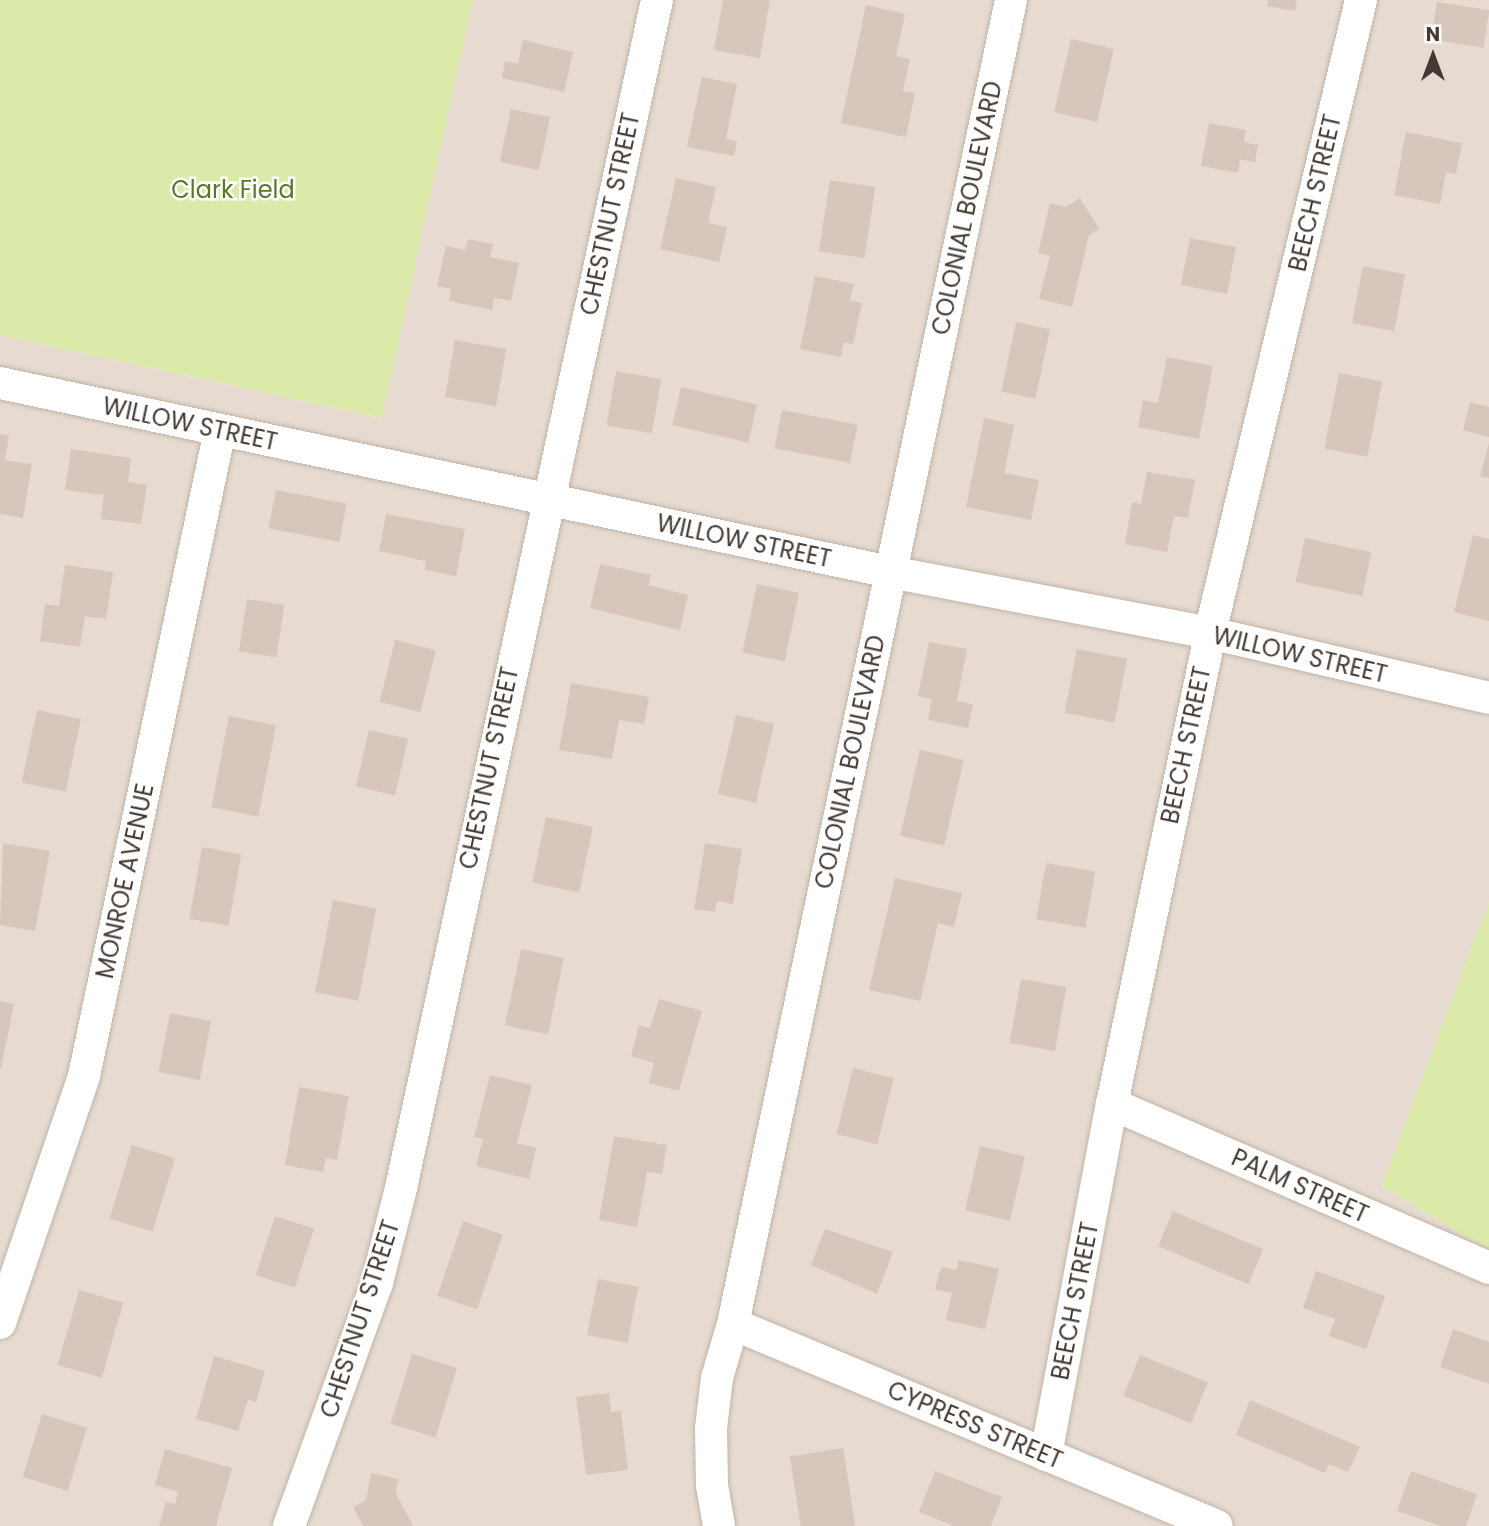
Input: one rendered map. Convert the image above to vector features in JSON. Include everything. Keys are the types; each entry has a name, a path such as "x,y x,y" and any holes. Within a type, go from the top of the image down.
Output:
{"street":[{"name":"CHESTNUT STREET","path":"289,1526 377,1283 401,1188 547,500 657,0"},
{"name":"COLONIAL BOULEVARD","path":"719,1526 710,1428 717,1378 733,1324 1011,0"},
{"name":"BEECH STREET","path":"1046,1455 1112,1104 1210,634 1361,0"},
{"name":"WILLOW STREET","path":"0,383 890,572 1210,634 1489,698"},
{"name":"MONROE AVENUE","path":"0,1323 84,1076 220,430"},
{"name":"PALM STREET","path":"1112,1104 1489,1268"},
{"name":"CYPRESS STREET","path":"733,1324 1046,1455 1179,1518 1217,1526"}],"shaded area":[{"path":"473,0 1489,0 1489,902 1382,1186 1489,1250 1489,1526 0,1526 0,335 381,418"}],"green space":[{"name":"Clark Field","path":"0,0 473,0 382,418 0,335"},
{"path":"1489,902 1489,1250 1382,1186"}],"building":[{"path":"723,0 770,0 760,58 714,50"},
{"path":"1268,0 1297,0 1295,11 1267,6"},
{"path":"1437,2 1489,10 1483,48 1431,40"},
{"path":"866,5 905,14 896,56 910,59 903,91 915,93 906,137 841,123"},
{"path":"1071,39 1114,49 1097,122 1054,112"},
{"path":"523,40 573,52 564,92 502,78 505,61 518,64"},
{"path":"702,77 737,84 726,139 737,141 734,156 687,147"},
{"path":"511,109 550,117 539,170 500,162"},
{"path":"1209,123 1246,130 1244,142 1258,145 1255,162 1240,159 1238,173 1201,166"},
{"path":"1406,132 1462,143 1456,174 1446,172 1440,204 1394,195"},
{"path":"676,178 716,187 708,223 727,227 719,262 660,249"},
{"path":"830,180 875,187 864,258 819,251"},
{"path":"1080,198 1099,229 1089,235 1072,307 1039,299 1050,256 1038,253 1050,203 1066,207"},
{"path":"1190,238 1236,247 1227,294 1181,285"},
{"path":"468,239 493,244 490,257 519,263 511,301 494,298 492,310 449,301 451,289 437,286 446,246 465,250"},
{"path":"1363,266 1405,274 1394,331 1352,323"},
{"path":"815,276 854,284 850,300 862,303 853,344 844,342 841,357 800,349"},
{"path":"1016,322 1050,329 1035,399 1001,391"},
{"path":"455,340 506,349 496,406 445,397"},
{"path":"1167,357 1213,366 1199,439 1138,427 1143,400 1158,403"},
{"path":"616,371 661,379 652,433 606,425"},
{"path":"1339,373 1382,381 1367,457 1324,449"},
{"path":"681,387 757,405 748,443 672,425"},
{"path":"1470,402 1489,407 1489,437 1463,430"},
{"path":"782,410 858,425 850,463 775,448"},
{"path":"984,418 1014,425 1004,473 1039,480 1031,520 966,507"},
{"path":"0,434 9,436 5,460 32,464 23,518 0,514"},
{"path":"1489,443 1489,478 1480,476"},
{"path":"71,449 131,458 128,482 147,485 141,524 101,519 104,495 65,490"},
{"path":"1147,472 1195,480 1188,518 1174,516 1167,552 1125,544 1132,502 1141,504"},
{"path":"276,490 347,504 339,542 269,528"},
{"path":"386,514 465,529 456,576 424,570 426,561 379,551"},
{"path":"1473,535 1489,539 1489,621 1454,612"},
{"path":"1305,538 1372,552 1362,596 1296,582"},
{"path":"600,564 651,575 649,585 688,595 680,630 590,608"},
{"path":"65,565 113,572 106,619 85,616 80,647 40,641 45,604 59,606"},
{"path":"757,584 799,593 785,661 742,652"},
{"path":"247,599 285,605 276,657 239,651"},
{"path":"395,640 436,650 420,712 380,702"},
{"path":"929,642 967,649 957,701 973,704 968,728 928,720 932,699 918,696"},
{"path":"1077,649 1127,659 1115,723 1065,713"},
{"path":"571,683 649,697 644,724 619,720 612,759 559,750"},
{"path":"37,710 81,719 66,792 22,782"},
{"path":"736,715 774,724 756,803 718,794"},
{"path":"229,716 276,725 258,816 211,807"},
{"path":"369,730 408,739 395,796 356,787"},
{"path":"920,750 964,760 944,846 900,836"},
{"path":"546,817 593,827 579,893 532,883"},
{"path":"3,843 50,851 35,931 0,925"},
{"path":"705,843 742,849 733,904 717,901 715,912 694,909"},
{"path":"202,847 241,854 229,926 189,919"},
{"path":"1046,863 1095,872 1085,928 1036,919"},
{"path":"895,878 962,893 954,927 938,923 920,1001 869,990"},
{"path":"333,900 376,908 358,1001 315,992"},
{"path":"521,949 564,958 548,1034 505,1025"},
{"path":"1021,979 1066,987 1055,1051 1010,1043"},
{"path":"659,999 702,1011 679,1091 649,1083 654,1063 631,1056 639,1025 650,1028"},
{"path":"0,1001 14,1004 1,1068 0,1068"},
{"path":"170,1013 211,1021 200,1080 159,1072"},
{"path":"853,1068 894,1078 877,1144 837,1134"},
{"path":"490,1075 532,1085 517,1143 536,1148 529,1179 476,1166 483,1139 474,1137"},
{"path":"299,1087 349,1096 337,1160 326,1158 323,1172 285,1165"},
{"path":"614,1136 667,1145 662,1174 647,1172 637,1227 599,1220"},
{"path":"132,1145 175,1158 153,1232 109,1219"},
{"path":"980,1146 1025,1156 1010,1221 965,1210"},
{"path":"1173,1211 1263,1249 1248,1284 1158,1246"},
{"path":"275,1216 314,1229 295,1288 256,1275"},
{"path":"463,1221 503,1235 477,1309 437,1296"},
{"path":"825,1229 893,1252 877,1294 811,1265"},
{"path":"959,1260 999,1269 985,1329 946,1320 952,1293 935,1290 941,1267 956,1270"},
{"path":"1316,1271 1385,1296 1366,1349 1329,1336 1335,1319 1303,1308"},
{"path":"598,1279 638,1287 627,1343 587,1335"},
{"path":"79,1290 123,1303 102,1378 58,1365"},
{"path":"1453,1329 1489,1342 1489,1384 1440,1367"},
{"path":"412,1354 457,1368 436,1438 391,1424"},
{"path":"1140,1355 1208,1382 1191,1423 1124,1396"},
{"path":"214,1356 265,1371 256,1402 248,1400 238,1431 196,1419"},
{"path":"609,1393 611,1412 621,1411 628,1470 586,1475 576,1397"},
{"path":"1250,1400 1360,1447 1348,1472 1329,1464 1325,1473 1236,1435"},
{"path":"42,1414 87,1428 68,1491 23,1477"},
{"path":"843,1448 855,1526 801,1526 790,1456"},
{"path":"165,1449 232,1468 216,1526 159,1526 166,1502 175,1504 178,1492 155,1485"},
{"path":"935,1471 1002,1497 991,1526 954,1526 919,1512"},
{"path":"1411,1471 1477,1494 1466,1526 1441,1526 1397,1511"},
{"path":"371,1473 398,1479 396,1493 413,1526 363,1526 353,1507 366,1500"}]}
